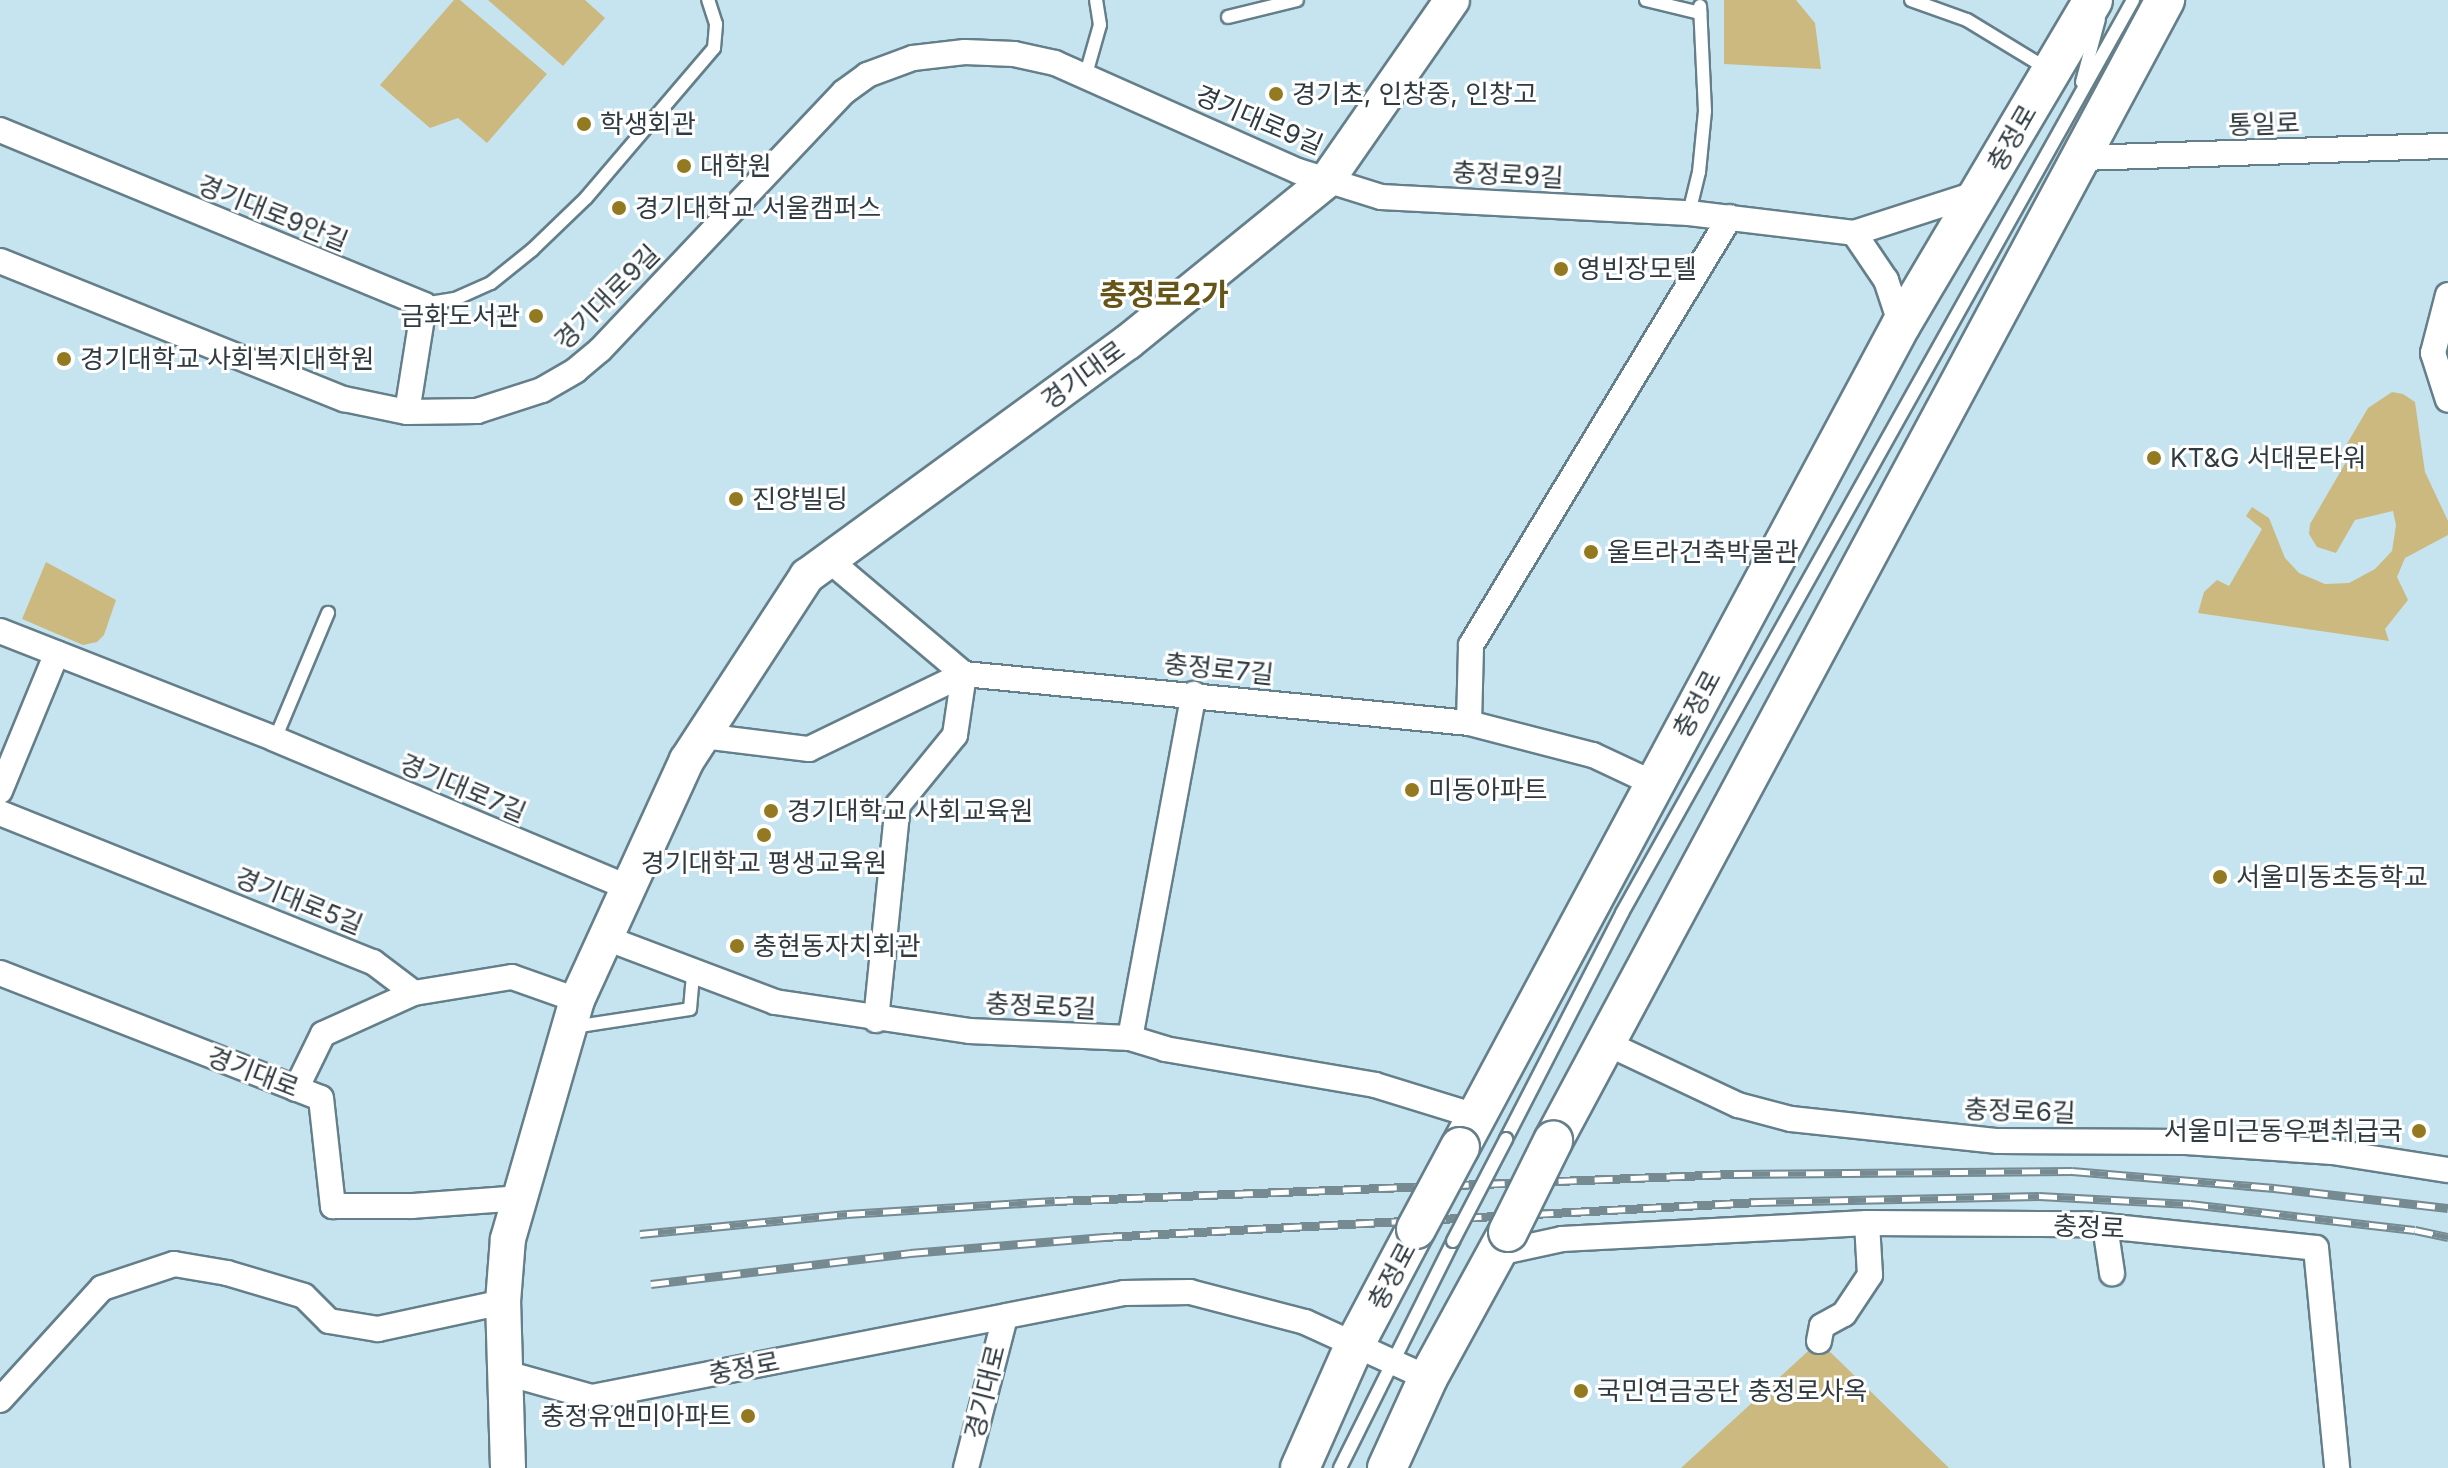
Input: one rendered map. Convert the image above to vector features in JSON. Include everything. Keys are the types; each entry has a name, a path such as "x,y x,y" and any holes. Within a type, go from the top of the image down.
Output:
{"main road":[{"name":"경기대로","path":"508,1468 503,1302 508,1239 573,1014 687,760 807,576 1128,342 1327,180 1452,0"},
{"name":"충정로","path":"1300,1468 1355,1344 1901,325 2093,0"},
{"path":"1387,1468 1428,1378 1503,1242 1553,1141 2165,0"}],"street":[{"name":"경기대로9길","path":"0,261 344,399 407,412 446,414 496,407 542,390 576,370 600,350 844,92 867,75 913,58 990,52 1055,63 1086,74 1298,171 1327,180"},
{"name":"경기대로9안길","path":"0,130 423,304"},
{"name":"통일로","path":"2082,158 2448,146"},
{"name":"충정로9길","path":"1327,180 1381,197 1689,213 1854,233 1981,192"},
{"path":"1469,723 1471,645 1730,217"},
{"path":"1854,233 1894,297 1901,325"},
{"path":"2448,295 2433,353 2448,400"},
{"path":"407,412 423,304"},
{"path":"829,560 964,674"},
{"name":"경기대로7길","path":"0,631 275,739 630,888"},
{"path":"0,791 57,653"},
{"path":"703,736 809,749 964,674"},
{"path":"876,1020 898,805 955,735 964,674"},
{"name":"충정로7길","path":"964,674 1469,723 1593,755 1655,784"},
{"path":"1130,1038 1194,694"},
{"name":"경기대로5길","path":"0,813 373,962 414,993"},
{"name":"충정로5길","path":"606,938 775,1002 876,1020 969,1031 1130,1038 1165,1049 1375,1085 1468,1131"},
{"name":"경기대로","path":"0,973 321,1098 333,1206 412,1206 520,1198"},
{"path":"296,1089 323,1034 414,993 512,977 573,1014"},
{"name":"충정로6길","path":"1606,1043 1738,1105 1791,1119 1998,1141 2186,1142 2333,1152 2448,1170"},
{"path":"1819,1341 1822,1326 1844,1314 1870,1275 1867,1223"},
{"name":"충정로","path":"1503,1242 1867,1223 2105,1226 2316,1248 2337,1468"},
{"path":"2105,1226 2112,1273"},
{"path":"0,1400 102,1288 174,1264 227,1273 304,1296 329,1321 378,1329 503,1302"},
{"name":"충정로","path":"506,1373 592,1397 1124,1293 1190,1292 1305,1322 1428,1378"},
{"name":"경기대로","path":"966,1468 1005,1317"}],"lane":[{"path":"423,304 455,299 491,283 532,250 586,198 714,48 716,24 708,0"},
{"path":"1086,74 1100,25 1096,0"},
{"path":"1228,17 1297,0"},
{"path":"1646,0 1700,10 1705,111 1699,172 1689,213"},
{"path":"1911,0 1967,20 2051,70"},
{"path":"2077,99 2104,0"},
{"path":"1340,1468 1622,913 2133,0"},
{"path":"2143,36 2156,0"},
{"path":"275,739 328,613"},
{"path":"573,1014 690,1009 693,971"}],"shaded area":[{"path":"454,0 460,0 547,74 487,143 458,118 430,128 380,85"},
{"path":"488,0 585,0 605,18 563,66"},
{"path":"1724,0 1796,0 1815,23 1821,69 1724,64"},
{"path":"2392,392 2403,394 2415,402 2425,472 2448,521 2448,535 2405,558 2397,577 2408,600 2385,629 2389,641 2198,613 2204,592 2217,580 2229,586 2262,529 2246,516 2252,507 2269,518 2285,558 2299,573 2325,584 2349,583 2375,569 2392,551 2396,525 2393,511 2355,520 2336,553 2317,547 2309,534 2310,524 2346,462 2341,454 2368,408"},
{"path":"46,562 116,600 104,635 97,642 83,645 22,619"},
{"path":"1819,1341 1949,1468 1681,1468"}],"railway":[{"path":"640,1234 847,1214 1055,1201 1734,1174 2072,1171 2274,1188 2448,1208"},
{"path":"651,1284 910,1253 1104,1237 1758,1202 2039,1196 2190,1204 2415,1230 2448,1237"}],"place":[{"name":"경기초, 인창중, 인창고","path":"1276,94"},
{"name":"학생회관","path":"584,124"},
{"name":"대학원","path":"684,166"},
{"name":"경기대학교 서울캠퍼스","path":"619,208"},
{"name":"영빈장모텔","path":"1561,269"},
{"name":"금화도서관","path":"536,316"},
{"name":"경기대학교 사회복지대학원","path":"64,359"},
{"name":"KT&G 서대문타워","path":"2154,458"},
{"name":"진양빌딩","path":"736,499"},
{"name":"울트라건축박물관","path":"1591,552"},
{"name":"미동아파트","path":"1412,790"},
{"name":"경기대학교 사회교육원","path":"771,811"},
{"name":"경기대학교 평생교육원","path":"764,835"},
{"name":"서울미동초등학교","path":"2220,877"},
{"name":"충현동자치회관","path":"737,946"},
{"name":"서울미근동우편취급국","path":"2419,1131"},
{"name":"국민연금공단 충정로사옥","path":"1581,1391"},
{"name":"충정유앤미아파트","path":"748,1416"}],"district":[{"name":"충정로2가","path":"1164,294"}]}
